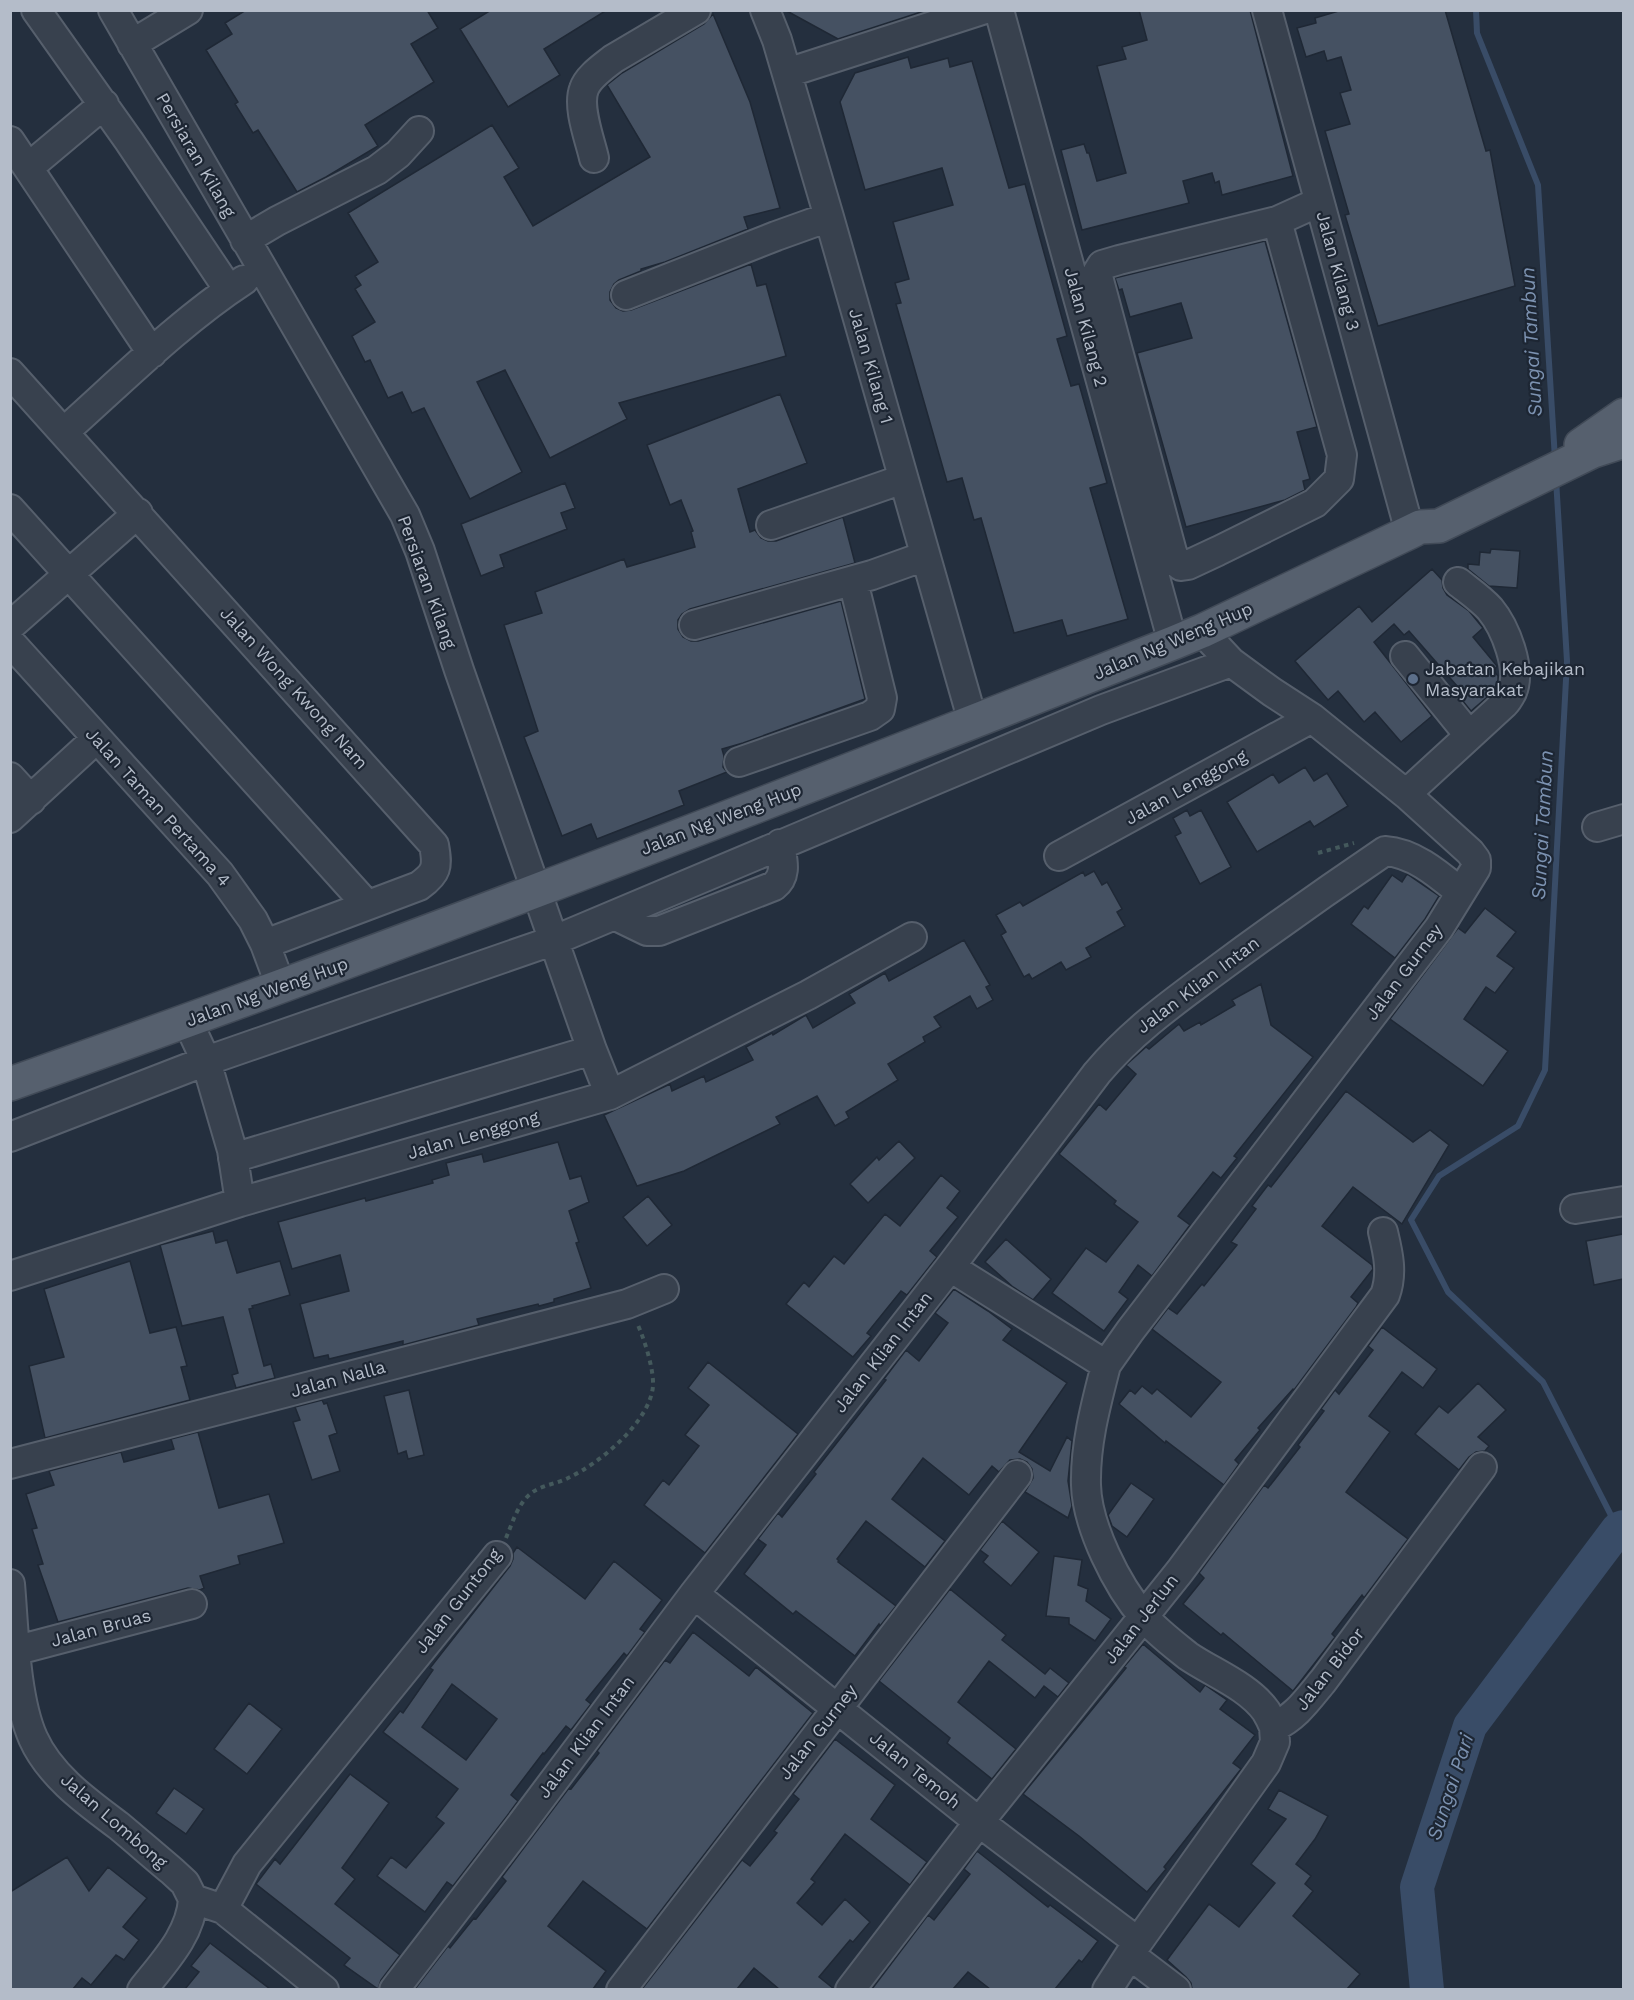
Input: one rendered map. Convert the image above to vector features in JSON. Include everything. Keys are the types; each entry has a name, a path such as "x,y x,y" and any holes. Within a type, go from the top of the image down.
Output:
{"main road":[{"name":"Jalan Ng Weng Hup","path":"10,1084 188,1022 537,890 1188,637 1415,529 1432,515 1511,485 1602,445 1623,415"}],"street":[{"path":"36,10 104,104 230,290"},
{"name":"Persiaran Kilang","path":"113,10 405,515 420,551 459,670 592,1050 610,1095"},
{"path":"132,44 188,10"},
{"path":"594,158 582,104 584,88 600,69 613,59 696,10"},
{"name":"Jalan Kilang 1","path":"765,10 787,73 973,722"},
{"path":"787,73 982,10"},
{"name":"Jalan Kilang 2","path":"999,10 1188,637"},
{"name":"Jalan Kilang 3","path":"1267,10 1319,202 1415,529"},
{"path":"29,166 104,104"},
{"path":"245,240 277,220 377,170 398,154 419,131"},
{"path":"10,141 29,166 152,353"},
{"path":"1277,221 1342,455 1339,479 1316,503 1188,565 1180,566 1172,552 1097,273 1102,265 1277,221 1319,202"},
{"path":"626,295 829,217"},
{"path":"65,431 152,353 261,268"},
{"name":"Jalan Wong Kwong Nam","path":"10,373 65,431 434,845 437,862 432,876 419,886 265,944"},
{"path":"771,525 903,479"},
{"path":"10,509 367,905"},
{"path":"10,626 138,513"},
{"path":"694,625 853,581 925,556"},
{"path":"739,762 870,716 880,709 882,698 853,581"},
{"path":"1406,794 1504,704 1512,692 1515,677 1507,638 1488,607 1458,582"},
{"name":"Jalan Gurney","path":"1106,1365 1137,1321 1439,928 1476,868 1476,860 1470,852 1406,794 1312,718 1231,662 1188,637"},
{"name":"Jalan Taman Pertama 4","path":"10,642 220,874 241,901 265,944 281,987"},
{"path":"1405,656 1469,735"},
{"path":"10,1137 206,1061 555,940 1101,710 1231,662"},
{"name":"Jalan Lenggong","path":"1059,856 1312,718"},
{"path":"10,819 97,738"},
{"path":"10,777 31,800"},
{"path":"1597,827 1623,819"},
{"name":"Jalan Klian Intan","path":"394,1989 694,1594 1114,1053 1151,1020 1280,923 1385,851 1400,852 1434,870 1460,892"},
{"name":"Jalan Lenggong","path":"10,1276 240,1202 610,1095 808,995 912,938"},
{"path":"188,1022 206,1061 233,1158 240,1202"},
{"path":"233,1158 592,1050"},
{"path":"1575,1209 1623,1202"},
{"name":"Jalan Jerlun","path":"850,1989 979,1822 1143,1617 1385,1295 1389,1285 1389,1261 1383,1232"},
{"path":"950,1267 1106,1365 1092,1422 1087,1454 1086,1487 1091,1516 1101,1546 1143,1617 1189,1656 1248,1694 1266,1710 1274,1727 1275,1742 1266,1762 1107,1989"},
{"name":"Jalan Nalla","path":"10,1464 627,1304 664,1289"},
{"name":"Jalan Bidor","path":"1274,1727 1286,1722 1296,1714 1323,1681 1482,1467"},
{"name":"Jalan Gurney","path":"621,1989 1017,1475"},
{"name":"Jalan Guntong","path":"223,1909 247,1864 497,1556"},
{"name":"Jalan Lombong","path":"10,1584 18,1723 34,1740 61,1778 172,1871 185,1883 194,1899"},
{"name":"Jalan Temoh","path":"694,1594 837,1707 1134,1949 1176,1989"},
{"name":"Jalan Bruas","path":"13,1651 192,1604"},
{"path":"142,1989 186,1929 193,1913 194,1899 223,1909 324,1989"}],"path":[{"name":"Jalan Guntong","path":"497,1556 517,1511 528,1496 542,1486 567,1479 595,1463 638,1421 648,1404 653,1385 648,1356 639,1328 627,1304"}],"building":[{"path":"246,10 427,10 438,28 411,44 434,82 365,125 378,146 297,192 258,130 253,133 235,104 238,102 206,50 232,34 225,23"},
{"path":"491,10 607,10 544,49 560,75 508,107 460,29"},
{"path":"785,10 921,10 921,12 838,39"},
{"path":"1139,10 1250,10 1293,176 1222,195 1219,181 1215,183 1212,173 1183,181 1189,203 1082,230 1061,150 1084,144 1097,181 1126,173 1097,66 1126,59 1122,47 1147,40"},
{"path":"1342,10 1445,10 1486,151 1490,150 1515,286 1378,326 1345,215 1349,214 1325,131 1350,124 1340,93 1351,90 1341,57 1327,61 1324,51 1306,57 1297,28 1316,23 1315,18"},
{"path":"713,14 750,102 780,208 744,217 748,229 665,262 641,269 619,280 610,292 610,300 616,308 623,311 631,310 751,264 757,286 766,284 786,356 619,403 627,419 550,458 505,370 477,382 522,472 470,499 424,408 412,413 402,392 388,398 370,360 365,362 352,336 375,322 355,289 361,285 355,276 378,262 348,213 492,125 519,168 504,177 533,226 650,157 607,85 622,73 704,24"},
{"path":"908,57 911,68 948,58 950,67 972,61 1009,188 1025,184 1067,336 1057,339 1071,386 1079,384 1107,483 1090,488 1128,619 1067,636 1062,620 1014,633 981,518 974,520 962,478 947,482 896,304 901,303 895,283 909,279 893,222 953,205 942,168 865,190 840,102 855,73"},
{"path":"1265,241 1317,427 1297,432 1310,479 1303,481 1305,490 1285,500 1186,527 1137,353 1192,338 1181,303 1130,317 1122,289 1119,290 1115,278"},
{"path":"780,394 807,463 738,489 750,532 755,530 761,538 776,541 843,517 855,563 690,609 678,620 678,629 683,637 691,641 698,641 841,601 865,699 722,749 723,767 727,772 679,791 684,805 597,839 591,824 562,836 524,737 538,731 504,625 542,613 535,592 624,559 627,567 695,547 691,532 693,531 681,500 670,505 647,445"},
{"path":"565,483 575,508 561,513 567,529 500,555 504,567 481,576 461,524"},
{"path":"1491,549 1520,551 1517,588 1489,586 1468,569 1468,564 1479,565 1480,552 1490,553"},
{"path":"1432,569 1442,580 1447,595 1469,611 1483,628 1473,637 1497,666 1494,671 1498,680 1493,692 1471,711 1453,689 1457,686 1409,631 1404,635 1394,624 1374,642 1432,716 1401,742 1375,712 1364,722 1338,691 1328,700 1295,661 1359,606 1372,622"},
{"path":"1305,767 1314,781 1327,773 1348,806 1314,827 1310,821 1257,852 1227,802 1273,774 1279,783"},
{"path":"1187,810 1190,816 1201,810 1231,867 1200,884 1175,836 1181,833 1173,818"},
{"path":"1094,871 1102,885 1107,882 1122,909 1117,912 1125,926 1086,948 1091,957 1066,970 1061,962 1032,979 1029,974 1024,977 1001,935 1006,932 996,915 1020,902 1023,906 1083,872 1085,876"},
{"path":"1407,874 1439,896 1425,919 1395,958 1351,924 1364,906 1368,909 1392,875 1402,882"},
{"path":"1485,908 1516,932 1497,956 1514,968 1495,993 1486,987 1464,1019 1508,1051 1483,1086 1390,1019 1458,928 1465,933"},
{"path":"964,940 990,985 986,987 993,1000 977,1009 970,996 934,1017 941,1027 923,1037 925,1042 888,1064 898,1080 846,1112 849,1118 835,1126 817,1096 776,1117 780,1124 684,1171 637,1186 604,1115 670,1084 672,1091 704,1076 706,1082 753,1060 746,1047 772,1033 773,1035 806,1015 813,1028 855,1003 849,994 885,973 889,981"},
{"path":"1261,984 1271,1025 1313,1057 1234,1156 1237,1158 1221,1178 1213,1172 1178,1216 1190,1225 1152,1276 1138,1265 1119,1292 1128,1299 1104,1331 1052,1293 1086,1248 1106,1262 1138,1222 1114,1204 1116,1201 1059,1154 1099,1104 1106,1110 1136,1074 1126,1065 1146,1047 1149,1049 1179,1024 1184,1031 1200,1022 1201,1025 1235,1005 1232,1000"},
{"path":"1346,1091 1413,1142 1430,1130 1449,1145 1402,1224 1353,1187 1322,1226 1372,1265 1373,1269 1351,1297 1358,1303 1356,1307 1294,1390 1258,1428 1260,1430 1235,1460 1239,1464 1224,1485 1166,1441 1165,1443 1119,1404 1130,1390 1135,1394 1142,1386 1152,1394 1157,1389 1191,1417 1221,1382 1152,1329 1168,1308 1177,1314 1202,1284 1204,1286 1237,1245 1231,1242 1256,1209 1252,1206 1268,1185 1271,1187"},
{"path":"899,1141 915,1158 868,1203 850,1184 877,1157 879,1160"},
{"path":"558,1142 570,1179 581,1176 589,1202 569,1211 579,1242 576,1243 591,1288 554,1299 554,1302 477,1319 479,1325 403,1345 403,1341 329,1359 328,1355 314,1358 300,1304 349,1291 340,1255 292,1269 278,1222 365,1198 366,1201 433,1183 432,1180 449,1175 446,1163 482,1154 484,1162"},
{"path":"941,1175 960,1191 947,1208 958,1217 930,1251 937,1257 907,1295 901,1291 867,1333 871,1336 853,1357 786,1304 804,1282 809,1287 834,1256 844,1264 885,1214 900,1226"},
{"path":"648,1196 672,1225 647,1246 623,1217"},
{"path":"213,1231 216,1243 227,1240 237,1273 280,1261 290,1295 252,1306 253,1308 249,1309 264,1366 271,1364 275,1378 236,1388 232,1375 238,1373 223,1317 182,1326 160,1245"},
{"path":"1623,1234 1623,1279 1594,1285 1586,1241"},
{"path":"1006,1239 1051,1279 1033,1300 1013,1287 985,1262"},
{"path":"130,1261 150,1333 176,1327 187,1366 181,1367 190,1400 45,1438 29,1366 64,1357 44,1289"},
{"path":"954,1289 1012,1329 1003,1340 1067,1383 1019,1452 1050,1471 1067,1437 1072,1441 1068,1481 1072,1506 1068,1518 1025,1492 1033,1478 1032,1469 1027,1462 1020,1459 1010,1460 999,1472 992,1466 969,1495 923,1458 892,1499 945,1541 925,1567 866,1521 837,1559 896,1606 855,1656 796,1611 793,1614 744,1574 766,1545 758,1539 778,1513 782,1517 816,1474 814,1472 886,1380 884,1379 906,1350 919,1361 948,1323 935,1313"},
{"path":"1382,1327 1437,1369 1423,1388 1402,1372 1369,1416 1390,1432 1346,1492 1408,1539 1364,1598 1362,1595 1332,1634 1335,1637 1293,1691 1223,1633 1221,1635 1183,1604 1204,1578 1199,1573 1264,1485 1268,1488 1300,1447 1298,1445 1324,1411 1321,1409 1335,1390 1339,1394 1373,1350 1368,1346"},
{"path":"708,1362 798,1434 705,1553 644,1505 663,1480 669,1485 699,1446 685,1435 709,1405 688,1388"},
{"path":"1478,1383 1506,1410 1478,1437 1489,1446 1485,1451 1476,1452 1469,1457 1459,1470 1415,1434 1439,1406 1448,1413"},
{"path":"409,1390 424,1455 408,1459 406,1451 398,1454 384,1396"},
{"path":"322,1400 324,1404 327,1403 337,1433 329,1436 340,1471 312,1480 293,1422 300,1420 295,1407"},
{"path":"198,1432 219,1508 269,1494 284,1543 238,1556 240,1564 200,1576 204,1588 200,1590 188,1588 58,1622 38,1565 43,1564 32,1529 37,1528 26,1494 54,1485 49,1471 121,1452 124,1462 174,1449 171,1439"},
{"path":"1131,1483 1154,1499 1127,1537 1112,1526 1108,1515"},
{"path":"1002,1521 1039,1552 1011,1586 983,1562 988,1556 980,1550"},
{"path":"517,1547 585,1599 614,1561 662,1600 640,1629 645,1632 627,1656 624,1653 586,1700 591,1704 571,1730 566,1726 511,1795 518,1801 507,1816 453,1886 447,1882 425,1912 377,1876 391,1857 406,1868 444,1823 436,1817 458,1789 383,1732 400,1711 403,1713 433,1670 430,1668 510,1566","holes":["452,1684 497,1719 466,1760 422,1727"]},
{"path":"1054,1556 1082,1560 1078,1585 1088,1589 1086,1601 1111,1619 1095,1641 1069,1624 1069,1618 1046,1616"},
{"path":"950,1589 1006,1635 1002,1640 1045,1674 1050,1668 1069,1683 1058,1697 1044,1686 1035,1698 989,1661 958,1702 1016,1749 992,1779 947,1743 950,1738 879,1681"},
{"path":"693,1632 749,1676 756,1667 813,1713 647,1929 583,1881 548,1926 606,1971 593,1989 415,1989 448,1946 450,1948 474,1918 476,1919 506,1881 502,1877 569,1788 571,1789 599,1753 597,1751 665,1660 670,1663"},
{"path":"1143,1644 1200,1692 1205,1685 1227,1700 1220,1709 1255,1735 1233,1763 1241,1769 1147,1892 1023,1794"},
{"path":"249,1703 282,1729 247,1774 214,1749"},
{"path":"835,1739 895,1785 871,1819 927,1862 910,1885 845,1834 811,1879 815,1882 797,1903 822,1925 845,1899 870,1922 853,1942 850,1940 819,1977 834,1989 779,1989 754,1968 737,1989 642,1989 742,1860 750,1866 777,1833 774,1831 799,1799 793,1794"},
{"path":"350,1774 389,1803 342,1868 355,1879 335,1904 400,1955 381,1980 378,1989 344,1965 350,1958 256,1884 275,1859 280,1864"},
{"path":"174,1788 204,1809 186,1834 156,1813"},
{"path":"1279,1790 1328,1816 1315,1839 1296,1864 1311,1876 1305,1884 1313,1891 1293,1916 1360,1974 1347,1989 1192,1989 1186,1977 1167,1960 1209,1904 1239,1927 1275,1883 1251,1864 1286,1819 1268,1809"},
{"path":"977,1851 1048,1907 1050,1905 1098,1941 1082,1962 1079,1960 1055,1989 990,1989 968,1972 953,1989 872,1989 928,1915 934,1920 970,1874 964,1869"},
{"path":"67,1857 89,1891 108,1867 147,1898 123,1927 139,1940 124,1960 116,1955 91,1985 82,1978 73,1989 10,1989 10,1892"},
{"path":"210,1943 270,1989 185,1989 199,1972 191,1966"}],"waterway":[{"name":"Sungai Tambun","path":"1476,10 1477,33 1538,185 1555,459"},
{"name":"Sungai Tambun","path":"1556,479 1567,661 1545,1070 1518,1126 1439,1176 1411,1220 1448,1292 1543,1382 1618,1529"},
{"name":"Sungai Pari","path":"1427,1990 1417,1887 1470,1726 1618,1529 1624,1527"}],"place":[{"name":"Jabatan Kebajikan Masyarakat","path":"1413,679"}]}
